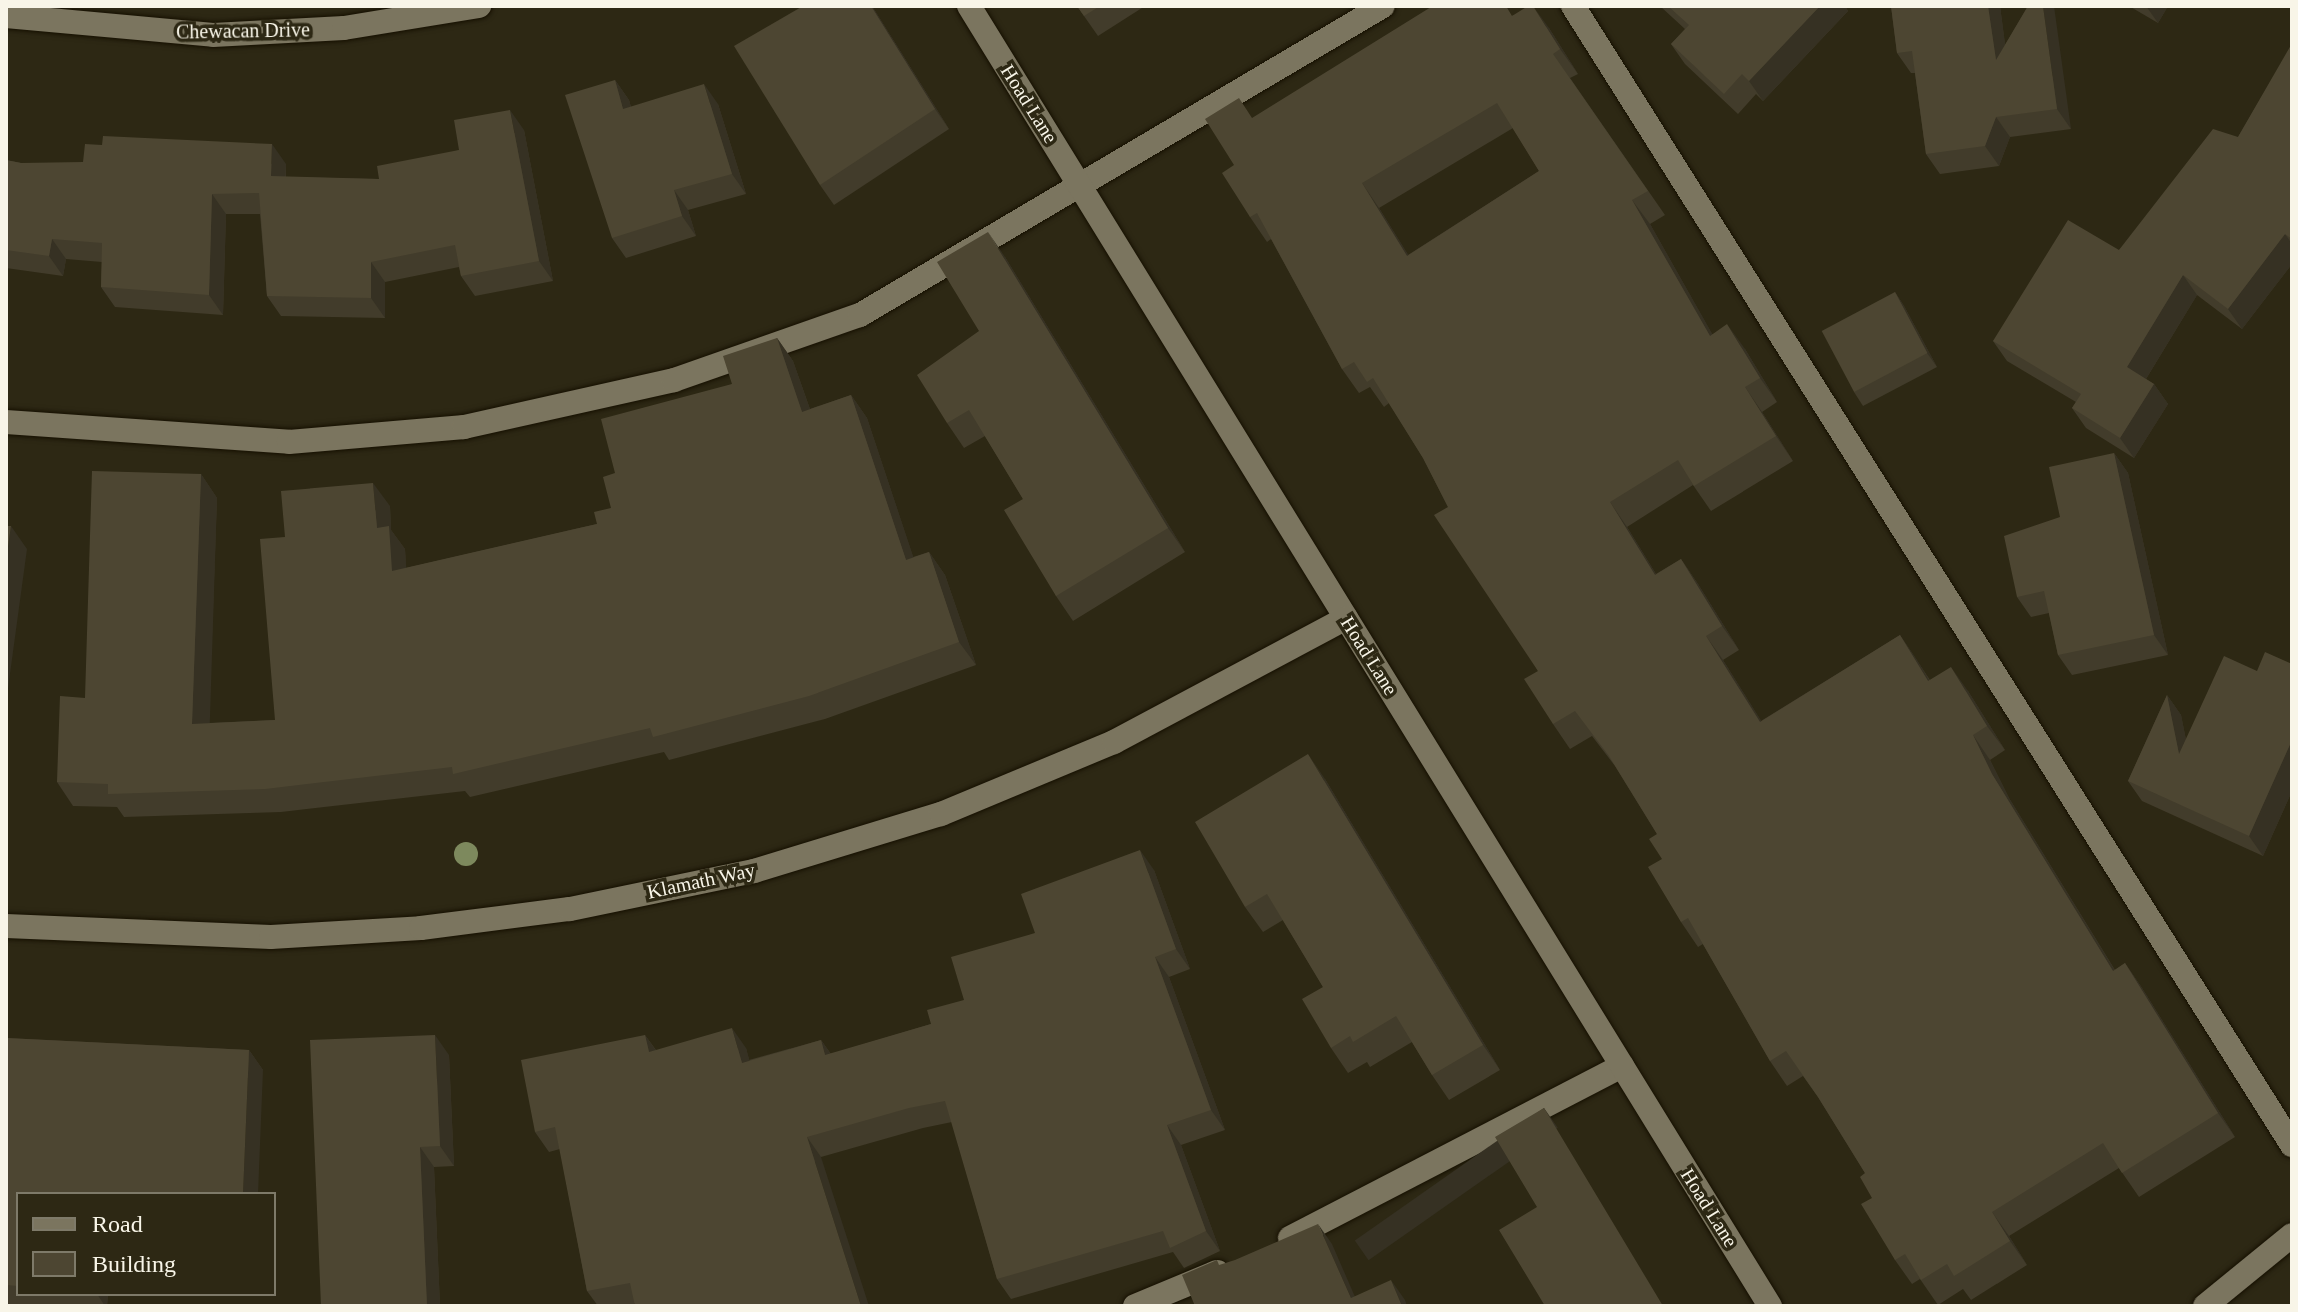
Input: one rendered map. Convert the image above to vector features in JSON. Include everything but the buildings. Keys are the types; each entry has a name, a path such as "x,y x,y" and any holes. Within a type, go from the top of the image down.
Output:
{"street":[{"name":"Chewacan Drive","path":"6,16 213,35 344,28 479,6"},
{"name":"Hoad Lane","path":"969,6 1770,1306"},
{"path":"6,422 289,442 464,427 674,380 860,315 1081,189 1383,6"},
{"path":"1573,6 2292,1145"},
{"name":"Klamath Way","path":"6,926 255,937 421,928 570,909 754,871 941,814 1114,742 1346,618"},
{"path":"1263,1251 1403,1186 1622,1066"},
{"path":"2205,1306 2292,1235"},
{"path":"1135,1306 1235,1264"}]}
